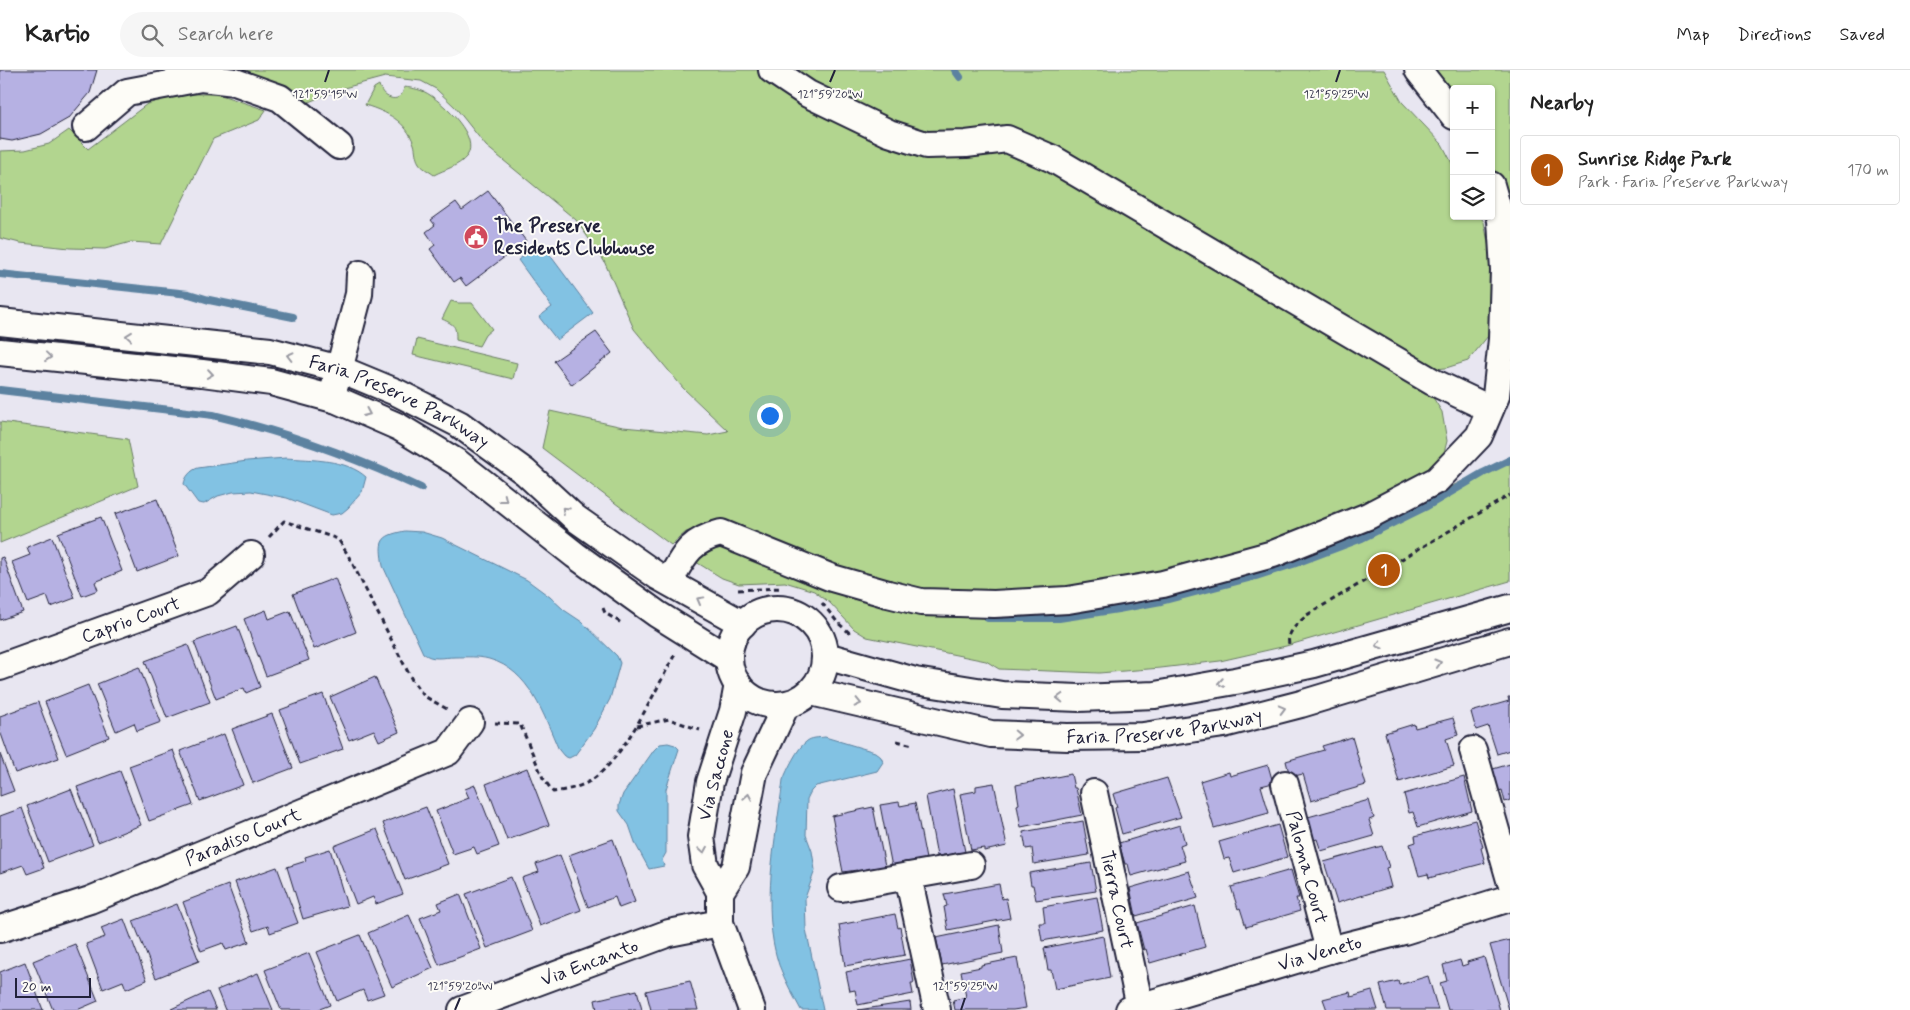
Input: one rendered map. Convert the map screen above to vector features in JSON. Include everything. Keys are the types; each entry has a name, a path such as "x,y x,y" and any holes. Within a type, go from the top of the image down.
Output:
{"street":[{"path":"772,70 808,94 889,133 926,145 966,144 1008,139 1053,159 1432,382 1490,409"},
{"path":"1418,70 1450,111"},
{"path":"86,127 127,92 201,78 235,82 280,98 339,146"},
{"path":"669,582 686,553 703,537 721,532 832,578 920,602 994,604 1068,600 1163,584 1273,554 1368,516 1437,480 1479,436 1496,396 1502,339 1504,270 1501,220 1495,199"},
{"path":"330,398 340,369 359,294 360,274"},
{"name":"Faria Preserve Parkway","path":"0,322 270,351 340,369 398,393 459,424 524,472 575,518 669,582 743,624"},
{"name":"Faria Preserve Parkway","path":"0,352 261,381 330,398 399,427 458,463 575,555 657,614 729,659"},
{"name":"Caprio Court","path":"0,667 208,592 251,555"},
{"name":"Faria Preserve Parkway","path":"826,656 915,681 1002,695 1079,698 1155,695 1235,681 1314,664 1510,608"},
{"path":"771,610 787,610 802,616 814,626 823,640 826,656 824,669 819,681 811,692 800,700 786,705 772,705 759,701 747,694 738,684 732,672 729,659 730,646 735,634 743,624 756,614 771,610"},
{"name":"Faria Preserve Parkway","path":"811,692 991,734 1067,737 1143,736 1224,724 1301,704 1510,641"},
{"name":"Via Saccone","path":"738,684 733,711 710,782 701,836 705,865 720,892 720,923 752,1010"},
{"name":"Via Saccone","path":"720,892 736,867 754,773 762,752 786,705"},
{"name":"Paradiso Court","path":"0,929 90,900 448,752 470,722"},
{"path":"1473,750 1510,880"},
{"name":"Paloma Court","path":"1285,784 1329,950"},
{"name":"Tierra Court","path":"1094,793 1135,1008"},
{"path":"841,888 971,865"},
{"path":"908,876 937,1010"},
{"name":"Via Veneto","path":"1135,1008 1329,950 1404,931 1510,898"},
{"name":"Via Encanto","path":"462,1010 669,933 720,923"}],"path":[{"path":"1291,648 1288,640 1291,632 1307,615 1510,495"},
{"path":"251,555 284,521 338,540 348,554 412,680 424,696 470,722 520,724 543,778 553,792 568,790 590,780 610,762 636,726 686,632"},
{"path":"732,589 747,591 788,588"},
{"path":"818,599 846,631 856,638"},
{"path":"636,726 670,719 706,732"},
{"path":"895,741 922,746"}],"green space":[{"path":"220,70 1384,70 1402,102 1442,144 1450,159 1450,220 1483,220 1484,222 1492,263 1488,336 1468,361 1446,368 1435,369 1432,396 1442,412 1447,441 1443,457 1402,492 1263,548 1104,587 938,596 703,527 686,532 671,545 542,448 550,411 623,427 708,435 728,431 683,388 634,329 604,261 576,220 486,146 455,107 436,89 421,81 385,77 344,88 306,103"},
{"path":"1432,70 1510,70 1510,227 1500,185 1495,176 1495,85 1450,85 1450,97"},
{"path":"379,85 384,94 392,98 400,96 403,93 404,87 430,95 452,114 465,131 470,148 467,156 456,165 434,175 420,165 414,144 401,123 388,114 365,105 374,88"},
{"path":"183,94 218,94 266,110 259,120 213,139 161,244 131,242 105,249 70,248 20,243 0,238 0,151 25,150 49,144 69,130 88,149 147,104"},
{"path":"451,301 472,303 492,329 485,335 479,346 456,340 454,326 442,319"},
{"path":"417,339 517,363 513,379 413,355"},
{"path":"0,422 128,439 138,486 0,543"},
{"path":"1510,458 1510,581 1286,646 1220,661 1099,673 999,669 986,661 867,637 854,629 830,603 814,591 785,582 739,584 722,578 696,562 701,552 722,543 838,593 1106,604 1202,587 1295,559 1386,518"}],"water":[{"path":"541,243 593,313 557,340 539,317 552,307 518,260"},
{"path":"286,458 317,460 339,464 358,471 366,477 362,492 342,513 332,515 287,498 251,491 233,492 218,496 204,504 198,503 184,484 189,474 198,468"},
{"path":"405,531 422,532 442,538 527,580 582,622 617,656 620,663 610,699 594,729 575,755 569,758 564,756 559,750 534,696 515,673 503,665 481,657 434,658 423,653 383,566 381,545 383,541 390,535"},
{"path":"825,737 875,752 881,757 883,762 877,771 816,786 807,799 806,835 812,851 815,870 805,898 806,929 823,1010 801,1010 781,971 773,943 770,897 771,873 783,780 793,759 803,745 810,739"},
{"path":"668,743 675,745 679,749 666,789 666,853 662,860 664,866 649,869 636,845 629,825 619,811 619,805 623,794 654,750 660,744"}],"building":[{"path":"0,70 97,70 90,93 69,118 41,134 12,141 0,139"},
{"name":"The Preserve Residents Clubhouse","path":"488,191 526,241 466,286 460,278 454,282 430,249 435,245 426,232 435,225 431,220 456,202 462,210"},
{"path":"596,332 612,353 572,385 554,361"},
{"path":"157,499 179,556 137,572 115,514"},
{"path":"101,517 122,571 95,582 98,590 82,596 58,533"},
{"path":"52,537 75,598 51,607 47,596 28,603 12,562 30,555 27,547"},
{"path":"3,557 23,612 0,620 0,558"},
{"path":"335,578 356,632 314,649 293,594"},
{"path":"266,610 269,619 290,611 309,660 266,676 244,619"},
{"path":"237,626 260,687 246,693 244,688 216,699 194,642"},
{"path":"188,645 210,702 167,718 145,661"},
{"path":"139,667 161,722 137,731 134,723 116,731 97,684"},
{"path":"375,677 399,732 379,741 374,730 349,740 330,697"},
{"path":"88,685 109,737 66,754 45,702"},
{"path":"323,694 343,749 300,764 280,710"},
{"path":"1508,697 1510,697 1510,750 1497,754 1488,726 1476,730 1471,712 1509,701"},
{"path":"38,702 59,758 15,773 0,731 0,716"},
{"path":"272,714 293,768 253,783 232,729"},
{"path":"1453,718 1458,735 1446,739 1454,766 1399,782 1385,733 1414,724 1415,728"},
{"path":"224,734 243,785 200,801 180,751"},
{"path":"1352,737 1366,785 1311,801 1303,774 1290,777 1286,761 1324,750 1322,746"},
{"path":"173,750 193,805 149,821 129,766"},
{"path":"0,754 14,791 0,796"},
{"path":"1510,764 1510,800 1505,802 1502,790 1499,791 1493,769"},
{"path":"1268,765 1273,783 1261,786 1269,813 1214,828 1200,781 1229,772 1230,776"},
{"path":"527,768 549,825 507,840 486,784"},
{"path":"120,771 141,825 98,842 77,787"},
{"path":"1071,774 1082,815 1021,827 1016,785"},
{"path":"1464,777 1472,811 1418,827 1413,812 1409,813 1404,794"},
{"path":"1167,778 1181,817 1122,834 1113,794"},
{"path":"994,783 1007,846 984,851 984,848 971,850 960,794 976,791 976,786"},
{"path":"475,785 499,846 477,854 474,847 453,854 436,811 469,798 465,789"},
{"path":"71,789 93,845 48,862 27,806"},
{"path":"953,789 965,852 937,856 926,796"},
{"path":"1369,800 1374,818 1369,820 1374,836 1321,851 1317,839 1314,840 1308,817"},
{"path":"899,802 900,806 915,803 926,859 892,867 880,805"},
{"path":"426,807 448,864 405,880 383,823"},
{"path":"873,807 885,866 858,872 857,870 843,872 832,816"},
{"path":"22,808 44,868 27,874 23,865 0,873 0,816"},
{"path":"1475,820 1483,847 1481,848 1485,863 1429,878 1428,874 1419,876 1410,844 1416,842 1415,836"},
{"path":"1083,821 1089,855 1034,864 1032,848 1026,849 1023,832"},
{"path":"1180,825 1185,843 1180,845 1185,861 1131,876 1128,864 1125,864 1119,843"},
{"path":"1278,825 1287,857 1234,873 1229,858 1224,859 1219,842"},
{"path":"377,829 403,894 376,904 373,897 356,904 334,846"},
{"path":"613,839 635,902 619,908 615,897 588,907 569,855"},
{"path":"1382,846 1389,867 1386,868 1391,887 1337,903 1324,862"},
{"path":"330,849 347,906 303,919 287,867 306,861 305,857"},
{"path":"560,855 581,910 540,926 522,878 539,872 536,864"},
{"path":"1091,863 1096,891 1036,900 1029,873"},
{"path":"277,867 298,923 270,933 268,926 253,931 235,882"},
{"path":"1291,870 1299,898 1296,898 1300,911 1246,927 1231,887"},
{"path":"1189,871 1198,898 1136,916 1130,888"},
{"path":"511,877 532,931 487,948 466,894"},
{"path":"999,884 1002,899 1006,898 1010,918 948,930 944,907 947,906 944,894"},
{"path":"228,885 249,942 226,950 223,943 201,951 183,902"},
{"path":"460,894 481,949 439,965 420,918 441,910 438,903"},
{"path":"1097,897 1103,930 1042,941 1039,923 1045,923 1043,907"},
{"path":"177,904 199,961 156,978 133,921"},
{"path":"1195,906 1205,947 1150,963 1146,949 1144,950 1137,923"},
{"path":"895,914 898,928 900,927 905,955 845,966 839,925"},
{"path":"409,915 433,968 392,987 368,933"},
{"path":"124,919 147,980 126,989 123,981 103,989 86,944 105,937 101,928"},
{"path":"999,925 1003,953 942,965 936,938"},
{"path":"360,935 384,994 367,1000 363,990 337,1001 317,952"},
{"path":"1103,936 1110,978 1055,989 1051,970 1048,970 1044,948"},
{"path":"1510,940 1510,1010 1509,1010 1490,945"},
{"path":"75,944 98,1001 77,1010 53,1010 33,961"},
{"path":"309,953 330,1005 317,1010 281,1010 265,970"},
{"path":"1484,957 1500,1010 1448,1010 1440,983 1447,981 1443,965 1460,960 1462,966 1468,964 1467,962"},
{"path":"1017,958 1026,1008 1013,1010 955,1010 953,1000 966,997 961,971"},
{"path":"910,959 914,983 911,983 913,994 858,1005 855,990 850,991 846,972"},
{"path":"25,962 43,1010 0,1010 0,972"},
{"path":"258,973 273,1010 225,1010 217,990"},
{"path":"1428,976 1438,1010 1387,1010 1380,985 1398,981 1399,985"},
{"path":"690,981 698,1010 651,1010 646,991"},
{"path":"637,990 642,1010 597,1010 595,1000"},
{"path":"1372,991 1378,1010 1327,1010 1323,999 1350,992 1351,997"},
{"path":"208,992 216,1010 169,1010"},
{"path":"910,1002 911,1010 858,1010"}],"waterway":[{"path":"955,70 960,77"},
{"path":"0,274 189,294 209,300 293,317"},
{"path":"0,390 213,415 319,446 421,488"},
{"path":"988,618 1059,618 1118,609 1161,601 1256,576 1362,538 1425,507 1483,473 1510,460"}],"place":[{"name":"The Preserve Residents Clubhouse","path":"476,237"},
{"name":"Sunrise Ridge Park","path":"1384,570"}]}
